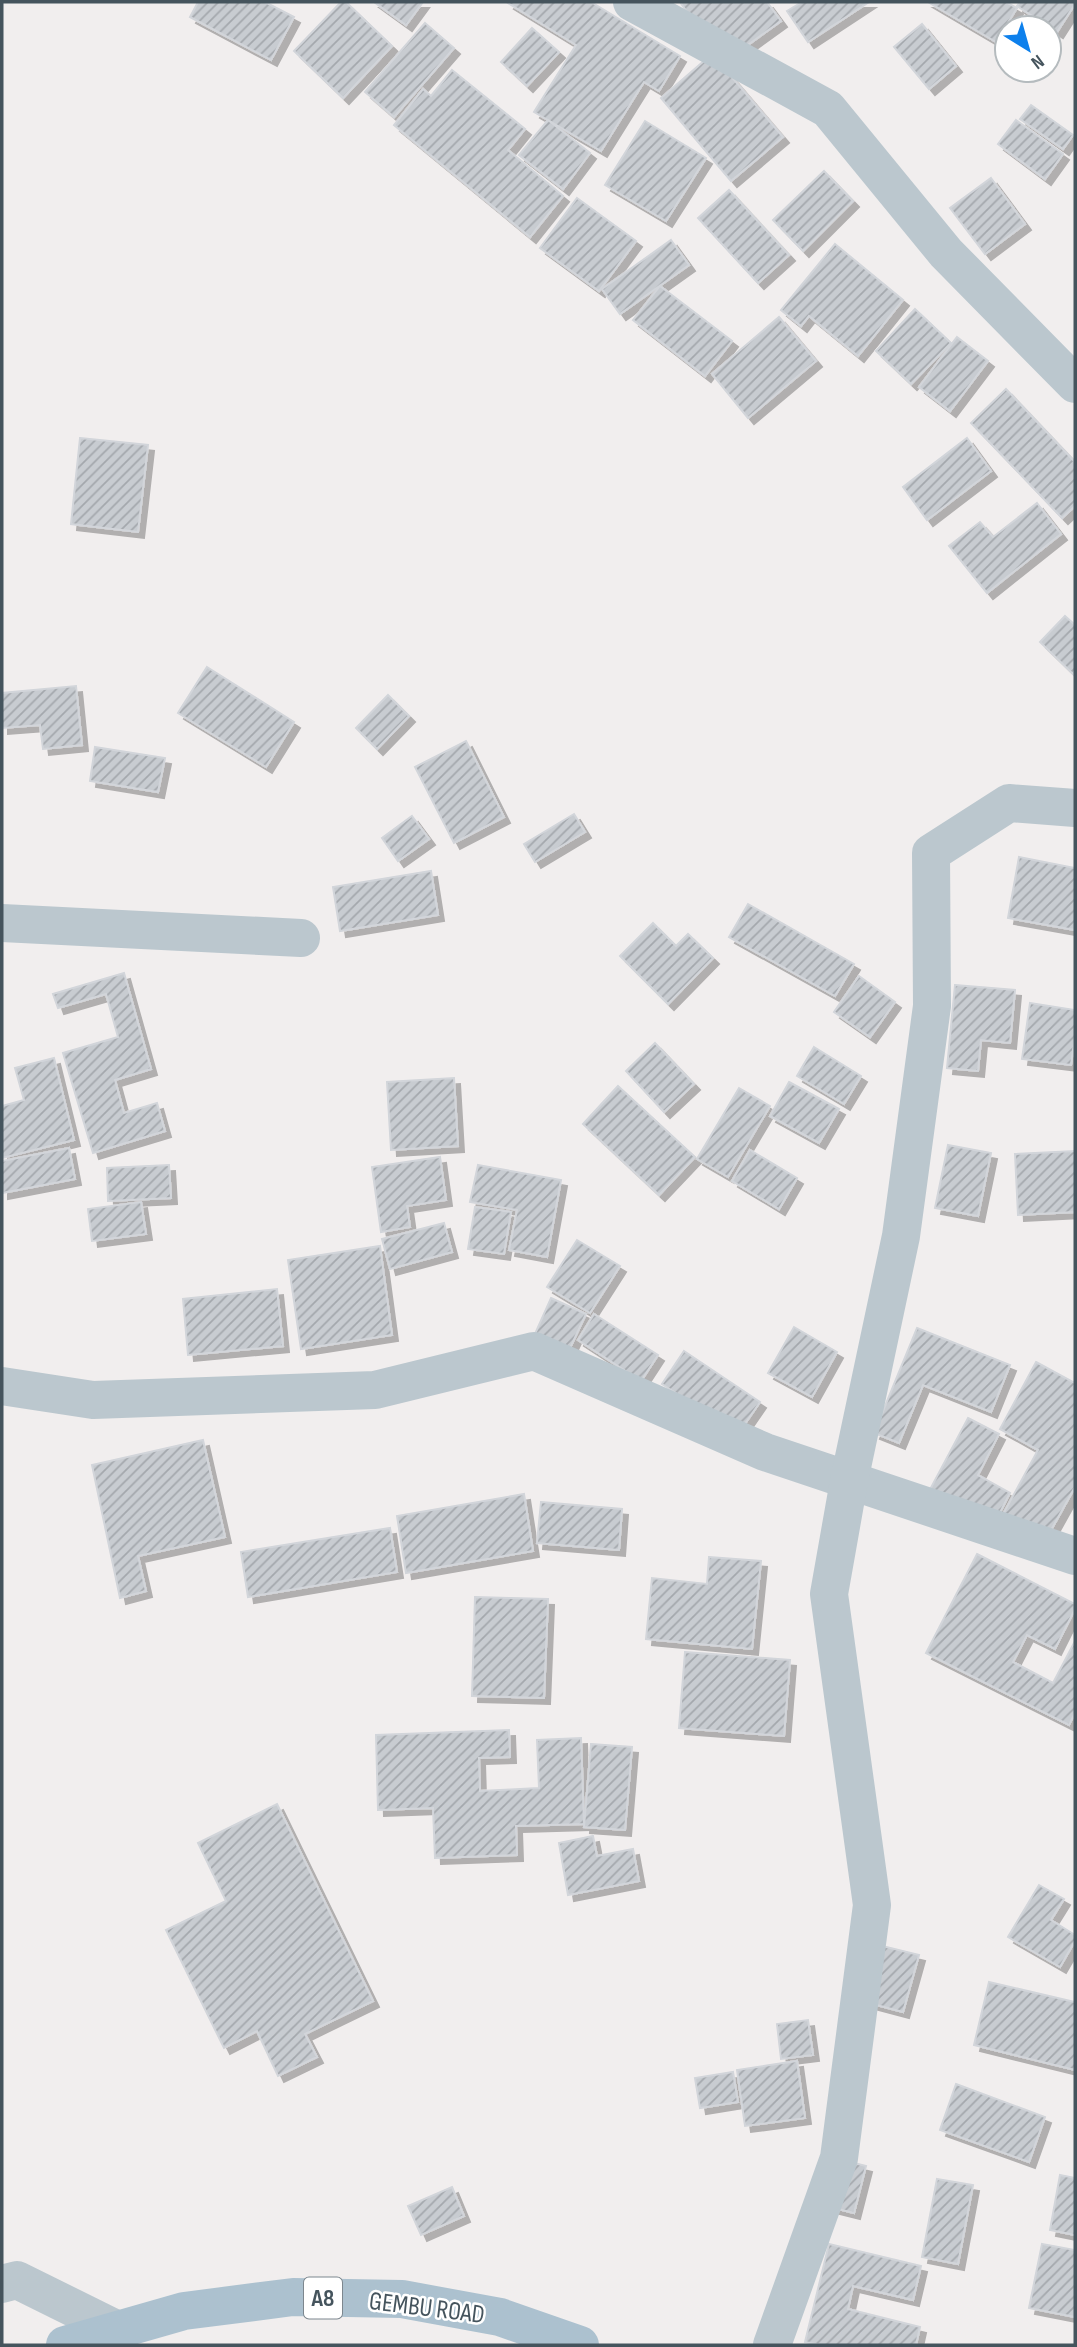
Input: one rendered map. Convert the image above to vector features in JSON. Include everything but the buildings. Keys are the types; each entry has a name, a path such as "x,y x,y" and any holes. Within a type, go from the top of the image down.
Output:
{"main road":[{"name":"GEMBU ROAD","path":"65,2345 184,2311 293,2297 402,2299 500,2317 580,2345"}],"street":[{"path":"632,2 828,109 946,253 1075,384"},
{"path":"772,2345 839,2158 872,1905 828,1594 901,1236 932,1006 931,853 1009,803 1075,808"},
{"path":"2,923 301,938"},
{"path":"2,1386 93,1400 375,1390 534,1351 765,1452 1075,1556"},
{"path":"2,2284 17,2280 118,2330"}]}
